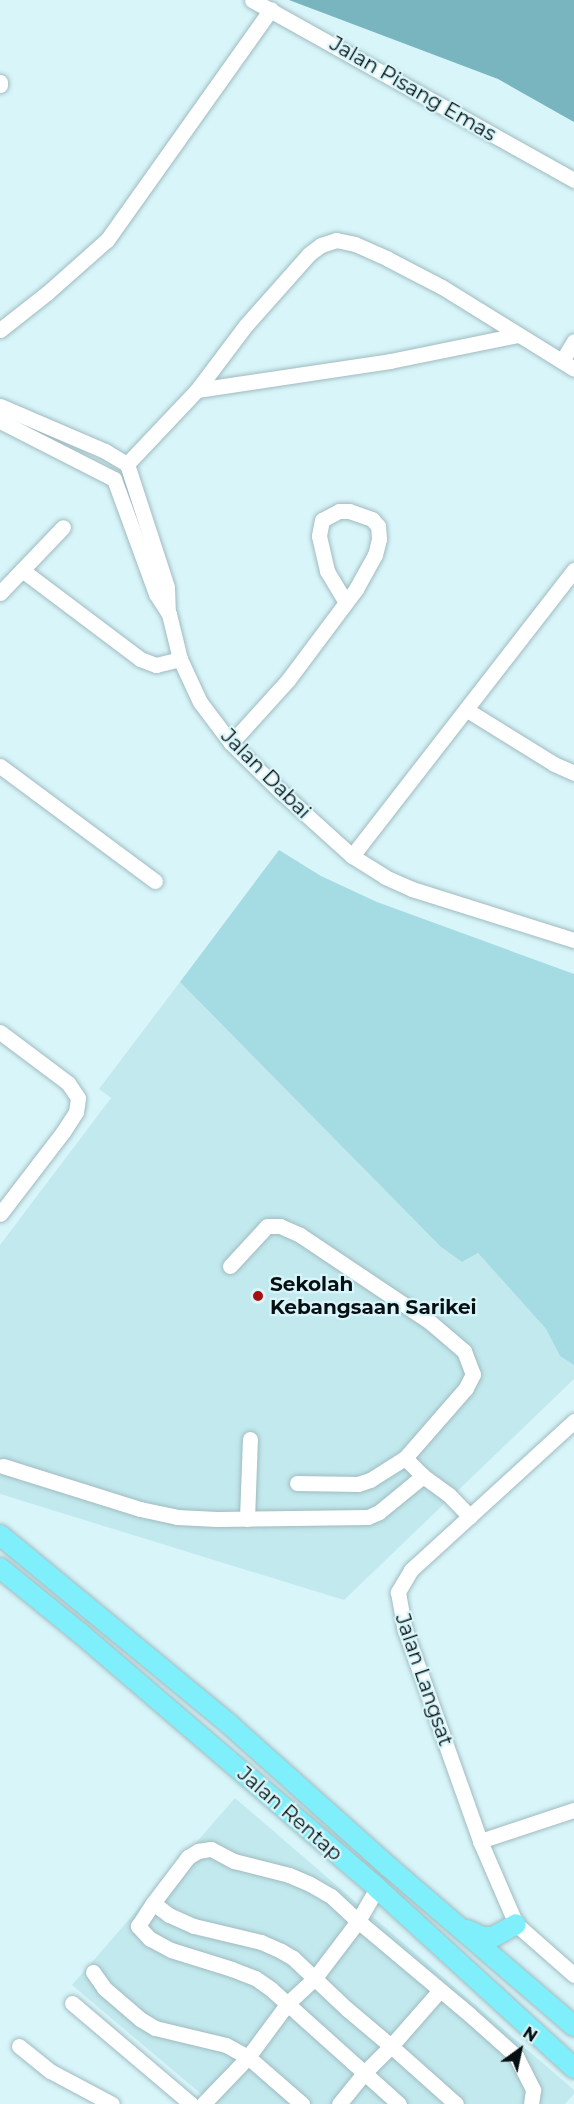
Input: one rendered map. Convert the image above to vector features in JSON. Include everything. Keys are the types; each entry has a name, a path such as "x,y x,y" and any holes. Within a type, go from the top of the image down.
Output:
{"main road":[{"name":"Jalan Rentap","path":"0,1535 229,1724 574,2026"},
{"name":"Jalan Rentap","path":"0,1568 376,1888 574,2068"},
{"path":"459,1927 483,1937 493,1936 516,1924"}],"street":[{"name":"Jalan Pisang Emas","path":"252,0 574,180"},
{"path":"0,330 47,293 107,240 271,9"},
{"path":"127,464 197,390 246,325 309,254 321,245 336,240 356,244 442,287 568,365 574,341"},
{"path":"197,390 390,362 518,335"},
{"path":"0,406 105,451 127,464 167,587 169,614"},
{"name":"Jalan Dabai","path":"0,421 114,479 156,594 169,614 180,659 200,702 231,743 352,856 385,877 412,888 574,940"},
{"path":"231,743 288,680 356,589 375,555 379,539 378,526 372,519 349,511 339,511 322,520 319,536 327,571 345,601"},
{"path":"0,593 63,527"},
{"path":"22,570 140,659 156,665 180,659"},
{"path":"352,856 574,570"},
{"path":"467,710 554,764 574,773"},
{"path":"0,766 155,881"},
{"path":"0,1032 68,1083 78,1098 76,1112 63,1132 0,1214"},
{"path":"230,1266 267,1226 280,1226 300,1235 430,1322 464,1351 473,1374 466,1388 405,1458 370,1480 358,1484 297,1483"},
{"name":"Jalan Langsat","path":"574,1421 411,1570 398,1592 405,1630 480,1841 516,1924 574,1975"},
{"path":"247,1519 250,1439"},
{"path":"405,1458 470,1516"},
{"path":"3,1466 140,1509 177,1517 247,1519 368,1517 379,1512 423,1476"},
{"path":"480,1841 574,1810"},
{"path":"399,2104 363,2074 288,2003 255,1978 171,1950 150,1939 138,1926 188,1857 198,1851 211,1849 234,1860 310,1884 331,1896 516,2056 533,2090 531,2104"},
{"path":"203,2104 248,2057 288,2003 314,1979 358,1921 376,1888"},
{"path":"153,1903 170,1916 194,1926 261,1942 293,1958 456,2104"},
{"path":"93,1972 104,1988 140,2019 155,2028 226,2045 248,2057 302,2104"},
{"path":"339,2104 363,2074 440,1990"},
{"path":"72,2003 191,2104"},
{"path":"19,2046 50,2071 112,2104"}],"shaded area":[{"path":"289,0 574,0 574,122 498,79"},
{"path":"279,850 321,876 377,902 574,974 574,1365 560,1356 546,1329 478,1253 462,1262 441,1247 180,982"},
{"name":"Sekolah Kebangsaan Sarikei","path":"180,982 441,1247 462,1262 478,1253 546,1329 560,1356 574,1365 574,1379 344,1600 0,1494 0,1245 111,1098 99,1089"},
{"path":"235,1798 574,2090 574,2094 565,2104 213,2104 72,1985"}],"place":[{"name":"Sekolah Kebangsaan Sarikei","path":"258,1296"}]}
